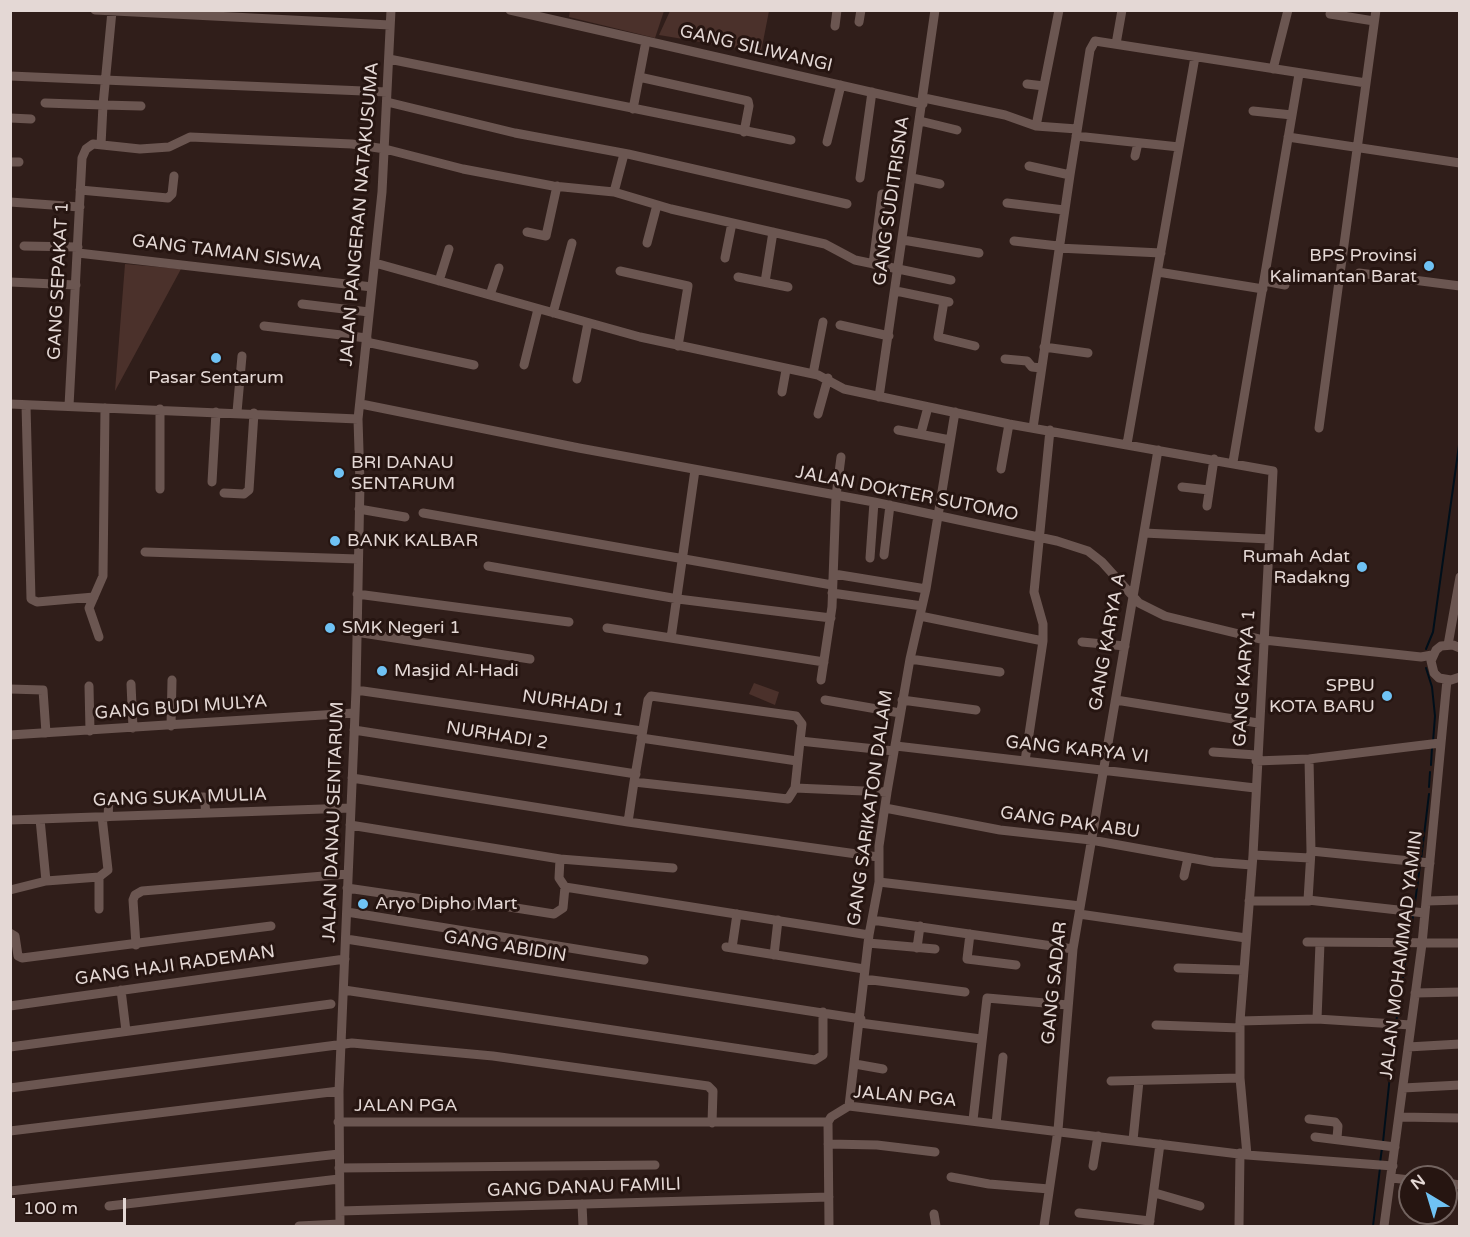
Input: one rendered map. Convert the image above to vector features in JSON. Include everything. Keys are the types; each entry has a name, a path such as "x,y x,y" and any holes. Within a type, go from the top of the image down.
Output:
{"street":[{"path":"95,10 390,25"},
{"path":"336,10 336,22"},
{"name":"JALAN PANGERAN NATAKUSUMA","path":"357,419 361,404 385,149 391,10"},
{"name":"GANG SILIWANGI","path":"510,10 872,92 1005,115 1036,126 1138,143 1179,147"},
{"path":"835,26 837,10"},
{"path":"859,22 861,10"},
{"path":"924,10 935,12"},
{"path":"1036,126 1059,10"},
{"path":"1116,44 1122,10"},
{"path":"1273,69 1288,10"},
{"path":"1319,428 1376,10"},
{"path":"107,11 101,145 140,149 169,147 190,137 352,144 385,149 463,169 557,186 614,192 657,205 832,246 849,257 873,264 951,280"},
{"name":"GANG SUDITRISNA","path":"879,397 924,101 935,12"},
{"path":"1329,14 1374,21"},
{"path":"1033,428 1058,247 1092,45 1097,40 1366,83"},
{"path":"633,109 646,41"},
{"path":"1127,444 1195,57"},
{"path":"389,58 791,140"},
{"path":"1233,462 1299,74"},
{"path":"10,76 387,97 514,133 624,154 847,204"},
{"path":"639,77 748,101 744,132"},
{"path":"1027,84 1044,87"},
{"path":"827,142 841,85"},
{"path":"860,178 872,92"},
{"path":"45,103 141,106"},
{"path":"1253,111 1292,115"},
{"path":"10,118 31,119"},
{"path":"920,121 957,129"},
{"path":"1288,137 1460,163"},
{"path":"1135,156 1138,143"},
{"name":"GANG SEPAKAT 1","path":"69,406 82,158 90,145 101,145"},
{"path":"614,192 624,154"},
{"path":"1029,166 1070,175"},
{"path":"81,190 168,198 172,196 174,176"},
{"path":"912,178 940,184"},
{"path":"527,232 546,236 557,186"},
{"path":"873,264 882,194"},
{"path":"10,202 80,207"},
{"path":"1007,203 1064,210"},
{"path":"647,243 657,205"},
{"path":"725,258 732,223"},
{"path":"765,282 773,232"},
{"path":"903,240 979,253"},
{"path":"1014,241 1058,247 1161,253"},
{"path":"553,313 572,243"},
{"name":"GANG TAMAN SISWA","path":"24,246 78,250 372,287"},
{"path":"439,281 449,249"},
{"name":"GANG KARYA 1","path":"375,263 678,346 813,374 828,378 841,388 879,397 1009,424 1233,462 1274,472 1256,758 1253,855 1240,1025 1244,1154 1239,1227"},
{"path":"490,295 499,268"},
{"path":"620,271 688,286 678,346"},
{"path":"1158,272 1263,285 1286,285"},
{"path":"1359,273 1460,286"},
{"path":"738,277 788,286"},
{"path":"10,282 76,285"},
{"path":"896,291 946,302 938,337 975,346"},
{"path":"302,304 369,312"},
{"path":"524,365 538,309"},
{"path":"813,374 823,322"},
{"path":"577,379 588,323"},
{"path":"840,325 889,336"},
{"path":"264,326 367,340 474,365"},
{"path":"1044,347 1088,353"},
{"path":"237,412 242,356"},
{"path":"1005,359 1027,361 1032,367 1041,368"},
{"path":"782,392 786,369"},
{"path":"818,414 828,378"},
{"path":"10,404 216,411 357,419"},
{"name":"JALAN DOKTER SUTOMO","path":"361,404 695,470 890,505 1041,538 1088,552 1102,562 1133,597 1147,609 1164,616 1264,640 1429,658"},
{"path":"26,405 31,599 37,602 94,597"},
{"path":"921,433 928,407"},
{"path":"99,638 89,608 103,576 105,408"},
{"path":"160,409 160,489"},
{"path":"212,482 216,411"},
{"name":"GANG SARIKATON DALAM","path":"849,1106 861,1021 868,939 879,882 878,857 887,792 902,700 926,589 955,412"},
{"path":"224,493 244,494 249,490 254,413"},
{"name":"JALAN DANAU SENTARUM","path":"340,1225 338,1122 341,1046 337,1003 344,990 356,690 359,509 357,419"},
{"path":"1001,469 1009,424"},
{"path":"898,429 950,440"},
{"path":"1025,761 1043,641 1043,624 1034,592 1050,430"},
{"name":"GANG KARYA A","path":"1091,840 1158,450"},
{"path":"821,680 831,618 836,496 841,457"},
{"path":"1207,506 1214,459"},
{"path":"671,638 695,470"},
{"path":"1182,487 1209,490"},
{"path":"870,558 874,502"},
{"path":"885,555 890,505"},
{"path":"359,509 405,517"},
{"path":"423,513 684,558 832,589 1043,641"},
{"path":"1144,533 1269,539"},
{"path":"145,552 358,559"},
{"path":"488,566 678,599 831,618"},
{"path":"834,574 926,589"},
{"path":"1459,583 1453,644 1436,650 1429,658 1434,673 1445,682 1460,676"},
{"path":"357,594 569,622"},
{"path":"607,628 824,662"},
{"path":"356,632 530,659"},
{"path":"1082,642 1125,646"},
{"path":"910,659 1000,672"},
{"path":"171,726 172,680"},
{"name":"JALAN MOHAMMAD YAMIN","path":"1384,1227 1427,901 1445,682"},
{"path":"131,684 133,728"},
{"path":"89,686 90,731"},
{"path":"10,689 43,690 46,733"},
{"name":"NURHADI 1","path":"356,690 797,761"},
{"path":"628,822 641,735 648,699 652,696 795,716 802,724 795,788 887,792"},
{"path":"825,700 900,714"},
{"path":"902,700 976,710"},
{"path":"1116,700 1258,723"},
{"name":"GANG BUDI MULYA","path":"10,735 354,713"},
{"name":"NURHADI 2","path":"354,730 635,778 784,799 790,797 795,788"},
{"name":"GANG KARYA VI","path":"800,741 1025,761 1255,788"},
{"path":"1213,752 1256,758 1309,759 1440,743"},
{"path":"1309,759 1310,854 1306,895 1310,901"},
{"path":"352,778 628,822 878,857"},
{"path":"178,797 216,796"},
{"path":"204,797 206,813"},
{"path":"10,890 46,881 99,877 108,870 105,817 110,799"},
{"name":"GANG SUKA MULIA","path":"10,820 351,808"},
{"name":"GANG PAK ABU","path":"885,808 1000,830 1091,840 1188,858 1252,865"},
{"path":"40,819 46,881"},
{"path":"350,825 560,859 673,868"},
{"name":"GANG SADAR","path":"1044,1227 1058,1130 1073,949 1091,840"},
{"path":"1253,855 1310,854 1430,863"},
{"path":"1184,876 1188,858"},
{"path":"347,888 470,906 483,903 554,914 563,908 565,887 559,878 560,859"},
{"path":"135,945 133,900 135,895 142,891 348,874"},
{"path":"99,877 99,909"},
{"path":"879,882 1079,910 1246,938"},
{"path":"565,887 778,920 868,939 935,949"},
{"path":"1427,901 1460,900"},
{"path":"1249,901 1310,901 1425,913"},
{"path":"347,912 644,960"},
{"path":"737,914 729,947 864,969"},
{"path":"774,955 778,920"},
{"path":"872,920 1073,949"},
{"path":"10,933 15,936 18,956 22,958 271,926"},
{"path":"917,948 920,926"},
{"path":"970,934 967,959 1016,965"},
{"name":"GANG ABIDIN","path":"346,939 658,989 823,1012 861,1021 981,1039"},
{"path":"1307,942 1460,943"},
{"path":"1317,1019 1320,943"},
{"name":"GANG HAJI RADEMAN","path":"10,1006 345,959"},
{"path":"1178,968 1244,970"},
{"path":"864,979 965,992"},
{"path":"122,990 126,1031"},
{"path":"344,990 815,1060 823,1055 823,1012"},
{"path":"1415,993 1460,992"},
{"path":"974,1120 987,998 1068,1005"},
{"path":"10,1047 337,1003"},
{"path":"1156,1025 1240,1025 1317,1019 1410,1024"},
{"path":"10,1088 352,1043 493,1056 708,1086 713,1091 712,1123"},
{"path":"1408,1047 1460,1044"},
{"path":"996,1124 1003,1058"},
{"path":"855,1064 883,1069"},
{"path":"1111,1081 1240,1078"},
{"path":"1133,1140 1139,1080"},
{"path":"1403,1088 1460,1085"},
{"path":"10,1131 339,1091"},
{"name":"JALAN PGA","path":"338,1122 828,1122 831,1117 849,1106 1244,1154 1393,1166"},
{"path":"1399,1118 1460,1118"},
{"path":"1309,1119 1335,1122 1338,1126 1337,1138"},
{"path":"828,1122 829,1227"},
{"path":"1093,1166 1098,1136"},
{"path":"1315,1137 1395,1147"},
{"path":"828,1144 877,1145 935,1152"},
{"path":"1080,1213 1150,1224 1160,1144"},
{"path":"10,1191 339,1154"},
{"path":"339,1168 655,1165"},
{"path":"951,1177 989,1184 1049,1189"},
{"path":"1392,1178 1398,1179"},
{"path":"109,1206 339,1179"},
{"path":"1155,1193 1200,1206"},
{"name":"GANG DANAU FAMILI","path":"340,1211 829,1197"},
{"path":"582,1204 583,1227"},
{"path":"934,1214 936,1227"},
{"path":"299,1227 340,1225"}],"shaded area":[{"path":"570,10 664,11 655,38 569,17"},
{"path":"670,11 769,11 761,52 659,35"},
{"path":"125,264 181,269 115,391"},
{"path":"754,683 779,692 775,705 749,694"}],"waterway":[{"path":"1426,649 1433,632 1460,438"},
{"path":"1426,668 1432,687 1435,716 1433,742"},
{"path":"1431,765 1432,748"},
{"path":"1429,787 1430,772"},
{"path":"1421,860 1429,794"},
{"path":"1414,910 1420,865"},
{"path":"1409,940 1413,916"},
{"path":"1396,1023 1408,945"},
{"path":"1383,1142 1395,1028"},
{"path":"1380,1163 1382,1148"},
{"path":"1373,1226 1380,1168"}],"place":[{"name":"BPS Provinsi Kalimantan Barat","path":"1429,266"},
{"name":"Pasar Sentarum","path":"216,358"},
{"name":"BRI DANAU SENTARUM","path":"339,473"},
{"name":"BANK KALBAR","path":"335,541"},
{"name":"Rumah Adat Radakng","path":"1362,567"},
{"name":"SMK Negeri 1","path":"330,628"},
{"name":"Masjid Al-Hadi","path":"382,671"},
{"name":"SPBU KOTA BARU","path":"1387,696"},
{"name":"Aryo Dipho Mart","path":"363,904"}]}
